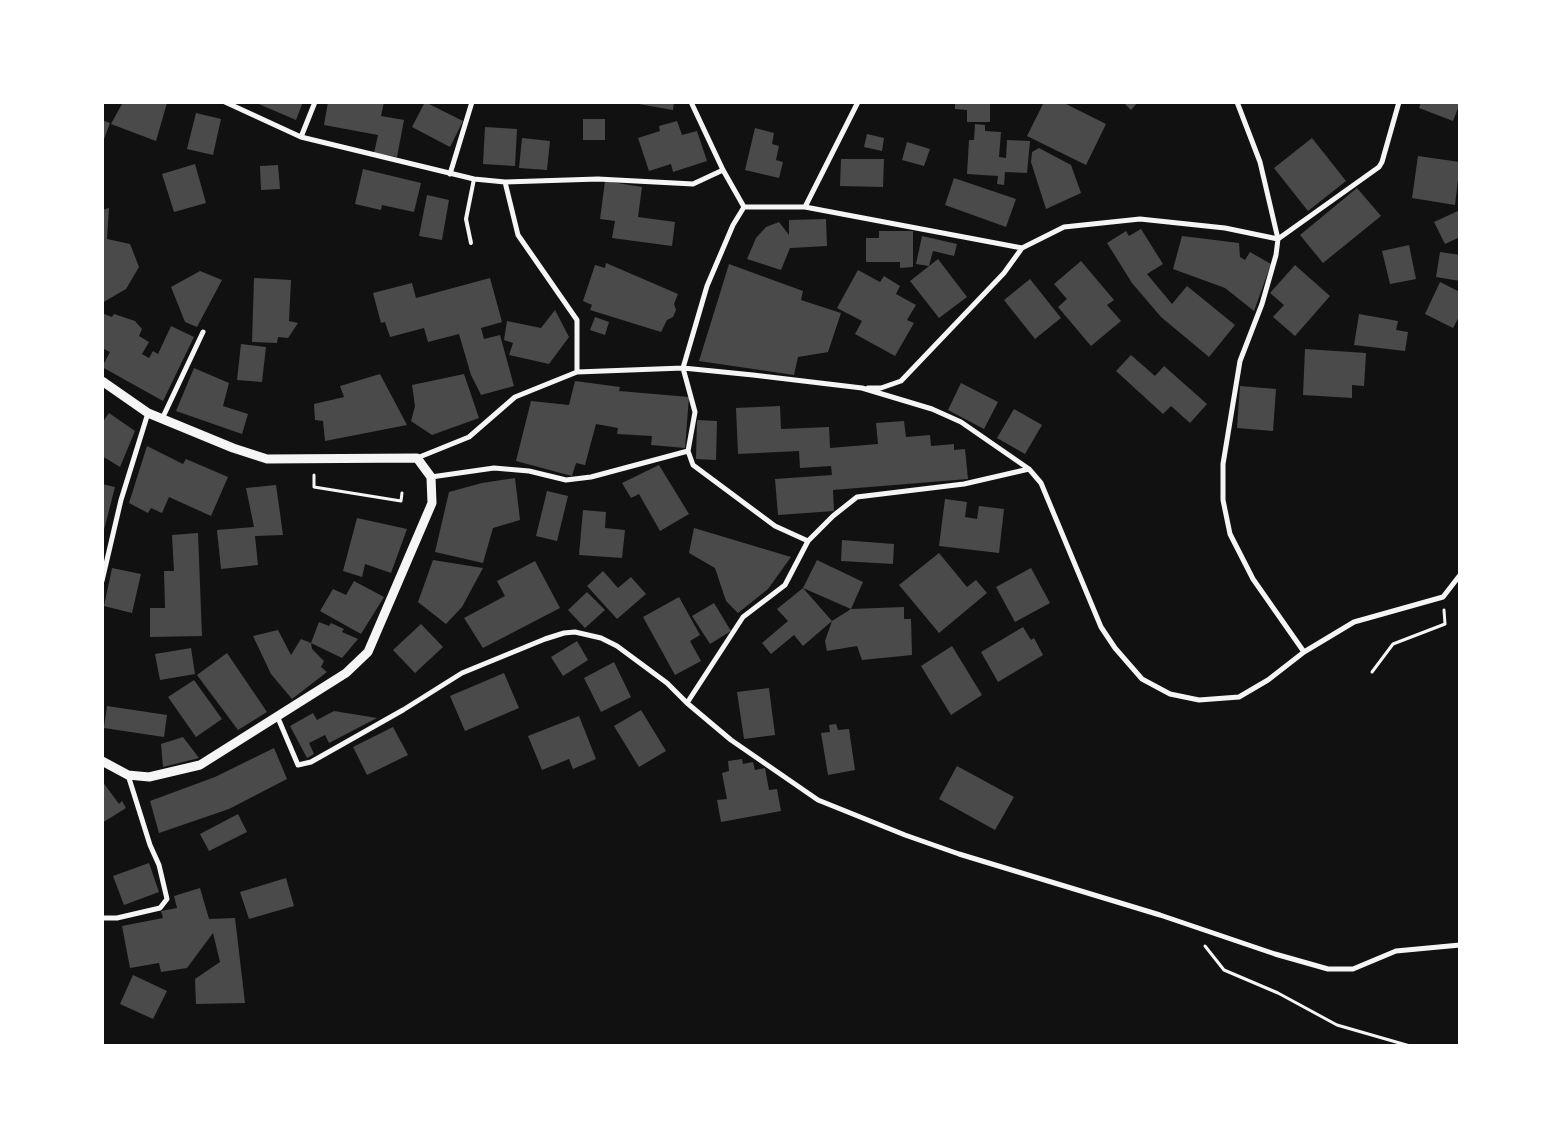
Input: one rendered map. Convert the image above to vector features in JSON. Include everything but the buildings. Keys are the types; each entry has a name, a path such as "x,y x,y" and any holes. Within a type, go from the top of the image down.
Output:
{"street":[{"path":"225,102 301,137 474,179 505,182 598,179 694,184 722,170"},
{"path":"301,137 315,102"},
{"path":"450,174 472,102"},
{"path":"691,102 722,170 744,207"},
{"path":"805,207 858,102"},
{"path":"1238,102 1260,162 1278,239 1276,255 1262,304 1240,361 1223,464 1223,500 1230,534 1250,571 1304,652"},
{"path":"102,381 148,413 233,448 267,459 417,458 469,437 515,397 577,372 683,368 862,388 881,388 901,381 1004,273 1022,248 1064,227 1140,219 1225,228 1278,239 1379,167 1399,102"},
{"path":"505,182 518,235 577,320 577,372"},
{"path":"744,207 805,207 1022,248"},
{"path":"744,207 733,225 707,286 683,368 695,412 688,451 693,465 775,526 808,541"},
{"path":"162,419 203,332"},
{"path":"862,388 932,409 961,422 1030,469 1041,482 1101,627 1114,648 1142,679 1170,694 1199,700 1239,697 1268,680 1304,652 1354,622 1443,597 1460,575"},
{"path":"102,581 120,500 148,413"},
{"path":"431,477 494,468 529,471 566,480 591,477 688,451"},
{"path":"102,761 128,775 150,777 200,765 278,718 346,673 368,652 432,503 431,477 417,458"},
{"path":"687,703 743,617 785,585 808,541 833,516 856,497 964,484 1030,469"},
{"path":"278,718 298,765 312,762 403,710 462,673 564,632 575,632 601,638 617,646 667,683 687,703 731,740 818,800 950,851 1188,924 1328,970 1353,969 1396,951 1460,945"},
{"path":"102,918 117,918 160,908 168,899 159,864 150,845 128,775"}],"lane":[{"path":"471,243 466,219 474,179"}],"path":[{"path":"314,482 314,487 401,501 402,493"},
{"path":"1372,672 1393,644 1445,624 1443,597"},
{"path":"1188,924 1224,970 1278,993 1337,1025 1410,1046"}]}
